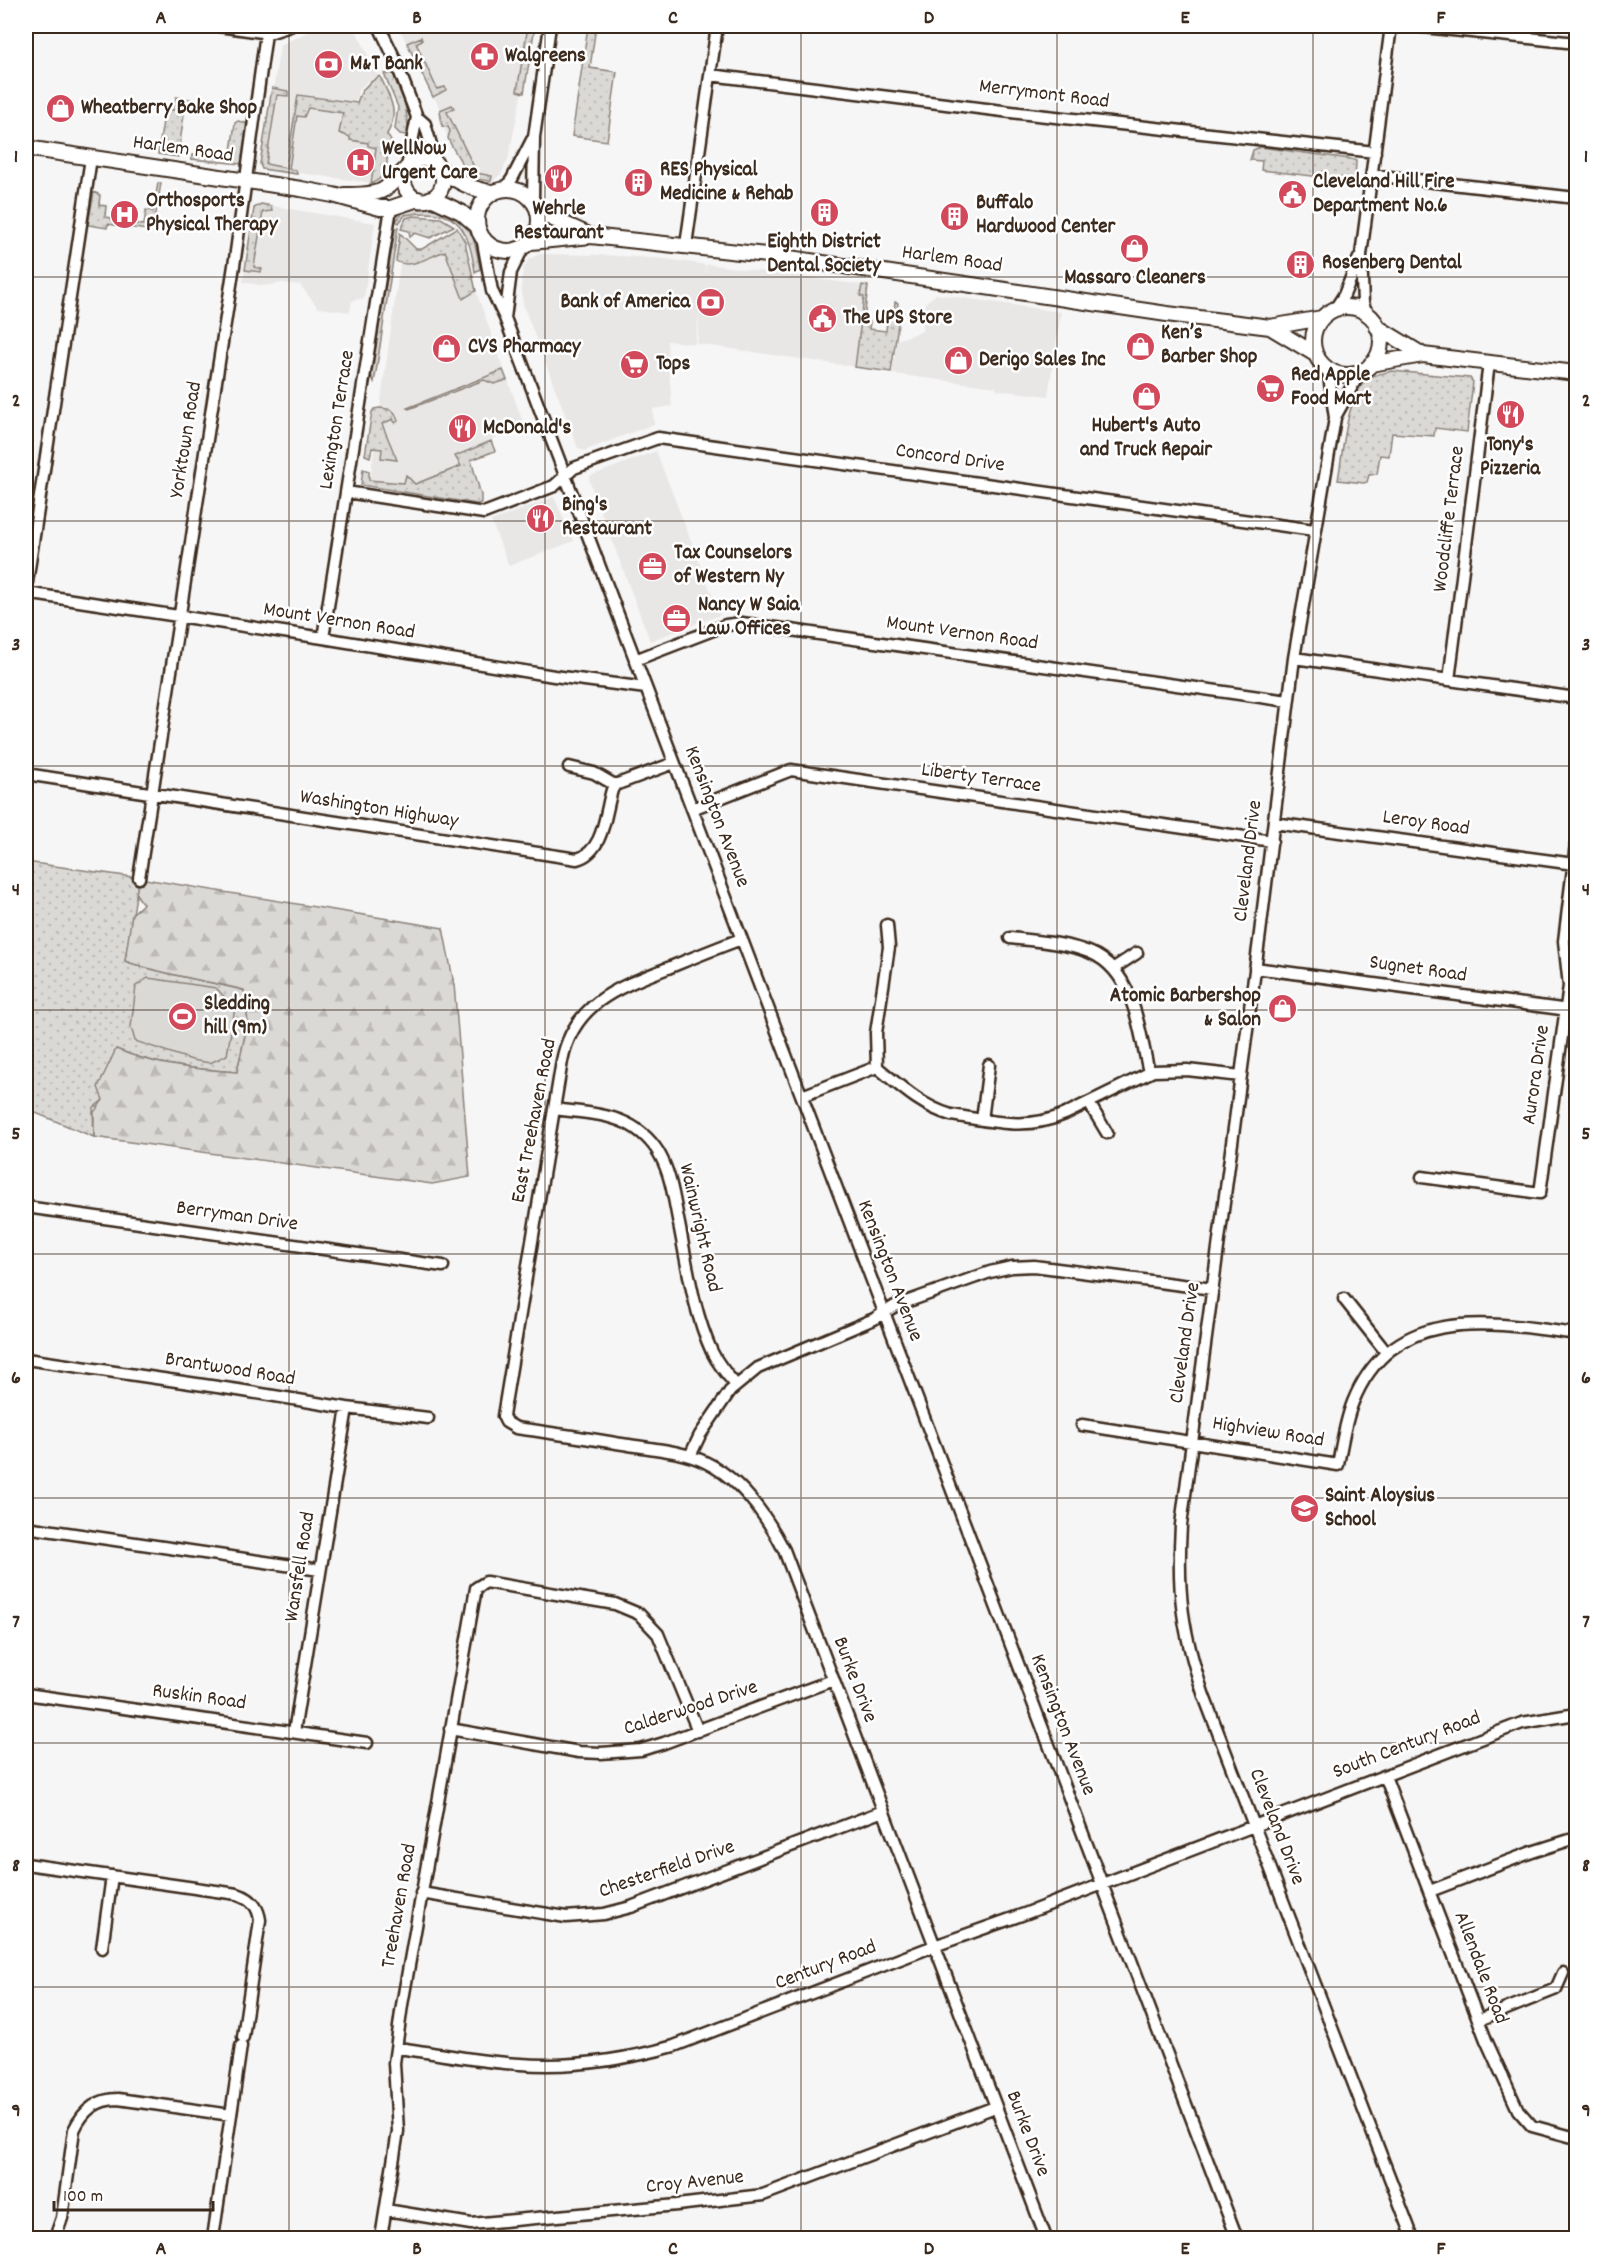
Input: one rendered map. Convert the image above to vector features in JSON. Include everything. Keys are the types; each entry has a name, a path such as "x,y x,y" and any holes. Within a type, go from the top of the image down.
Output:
{"main road":[{"name":"Harlem Road","path":"26,148 246,180 333,195 374,207 391,208 425,199"},
{"path":"418,159 432,161 439,167 466,186 520,190 535,203 540,226 527,245 505,251 488,244 461,212 407,192 403,179 405,170 418,159"},
{"path":"425,199 441,189 443,176 439,167"},
{"name":"Harlem Road","path":"333,195 381,190 397,180 405,170"},
{"path":"480,232 477,213 482,201 498,190"},
{"name":"Harlem Road","path":"535,203 549,217 591,236"},
{"name":"Harlem Road","path":"527,245 591,236 776,256 1145,311 1270,327 1322,318"},
{"path":"1423,355 1377,327 1367,314 1352,307 1335,309 1322,318 1314,331 1315,354 1328,369 1347,375 1365,368 1423,355 1576,373"},
{"name":"Harlem Road","path":"1270,327 1315,354"},
{"path":"1365,368 1379,350 1377,327"}],"street":[{"path":"219,26 266,33 273,33 290,26"},
{"path":"379,26 394,57 417,117 425,124 439,167"},
{"path":"535,203 534,137 550,26"},
{"path":"686,245 717,26"},
{"path":"1367,314 1363,303 1360,255 1391,26"},
{"path":"1414,26 1576,44"},
{"name":"Yorktown Road","path":"139,878 246,180 266,33"},
{"name":"Merrymont Road","path":"710,75 1019,113 1375,152"},
{"path":"405,170 417,117"},
{"path":"498,190 512,180 534,137"},
{"path":"26,591 91,158"},
{"path":"1372,175 1576,198"},
{"name":"Lexington Terrace","path":"324,638 391,208"},
{"name":"Kensington Avenue","path":"480,232 492,291 505,318 1237,2238"},
{"name":"Kensington Avenue","path":"505,318 511,272 527,245"},
{"path":"1335,309 1344,295 1360,255"},
{"name":"Woodcliffe Terrace","path":"1449,680 1489,363"},
{"name":"Cleveland Drive","path":"1335,418 1365,368"},
{"name":"Cleveland Drive","path":"1328,369 1335,418 1314,530 1288,701 1272,841 1180,1547 1179,1593 1182,1619 1201,1685 1413,2238"},
{"name":"Concord Drive","path":"346,492 479,513 554,486 574,468 658,438 1314,530"},
{"name":"Mount Vernon Road","path":"26,591 554,676 645,688"},
{"name":"Mount Vernon Road","path":"635,660 726,625 742,623 1288,701"},
{"path":"1294,658 1576,698"},
{"path":"569,767 594,773 615,785 674,762"},
{"name":"Liberty Terrace","path":"692,809 791,770 1272,841"},
{"name":"Washington Highway","path":"26,774 577,859 592,852 598,841 615,785"},
{"name":"Leroy Road","path":"1274,823 1574,864"},
{"name":"Aurora Drive","path":"1422,1177 1540,1193 1571,1010 1564,941 1576,844"},
{"path":"877,1067 876,1033 889,947 887,925"},
{"path":"1010,938 1086,950 1114,968 1130,995 1149,1072"},
{"name":"East Treehaven Road","path":"522,1305 564,1052 575,1028 589,1008 609,993 741,939"},
{"path":"1114,968 1137,953"},
{"name":"Sugnet Road","path":"1255,968 1571,1010"},
{"path":"982,1120 989,1065"},
{"path":"802,1096 877,1067"},
{"path":"877,1067 927,1106 951,1115 1032,1124 1053,1120 1132,1083 1149,1072 1187,1070 1241,1076"},
{"path":"1089,1103 1107,1133"},
{"name":"Wainwright Road","path":"554,1109 598,1115 625,1122 647,1137 655,1147 674,1194 703,1327 712,1353 736,1385"},
{"name":"Berryman Drive","path":"26,1207 443,1266"},
{"path":"690,1456 714,1413 736,1385 764,1365 884,1313 895,1306 990,1272 1026,1266 1213,1289"},
{"path":"1344,1299 1386,1352"},
{"name":"Burke Drive","path":"522,1305 503,1410 506,1422 516,1428 690,1456 707,1463 739,1487 765,1517 784,1550 1046,2238"},
{"name":"Highview Road","path":"1193,1441 1338,1465 1345,1424 1352,1403 1372,1365 1386,1352 1406,1339 1424,1331 1463,1324 1527,1327 1576,1334"},
{"name":"Brantwood Road","path":"26,1359 347,1408 428,1418"},
{"name":"Wansfell Road","path":"294,1732 347,1408"},
{"path":"1082,1425 1193,1441"},
{"path":"26,1527 320,1570"},
{"name":"Treehaven Road","path":"381,2238 398,2130 394,2063 450,1729 474,1594 479,1584 486,1582 615,1604 639,1614 658,1634 698,1731"},
{"name":"Calderwood Drive","path":"450,1729 579,1752 601,1754 641,1750 833,1680"},
{"name":"Ruskin Road","path":"26,1694 368,1743"},
{"name":"South Century Road","path":"1254,1826 1522,1723 1576,1714"},
{"name":"Allendale Road","path":"1385,1776 1508,2092 1525,2120 1532,2126 1576,2138"},
{"name":"Chesterfield Drive","path":"421,1893 566,1917 604,1914 631,1907 883,1811"},
{"name":"Century Road","path":"397,2048 521,2065 577,2063 641,2055 674,2046 1254,1826"},
{"path":"1430,1891 1532,1852 1576,1838"},
{"path":"26,1864 237,1894 251,1900 255,1905 260,1920 213,2238"},
{"path":"102,1948 112,1876"},
{"path":"1479,2020 1556,1989 1563,1973"},
{"path":"55,2238 62,2218 74,2130 79,2119 94,2105 118,2099 231,2115"},
{"name":"Croy Avenue","path":"386,2210 471,2224 705,2203 763,2195 995,2107"}],"shaded area":[{"path":"321,26 354,26 378,76 367,81 358,91 356,100 345,112 378,140 372,183 261,168 280,45"},
{"path":"398,26 532,26 508,160 501,174 493,181 478,180 466,173 443,127 441,111"},
{"path":"261,204 375,223 364,298 352,301 350,312 318,308 300,285 283,283 264,286 243,282 254,208"},
{"path":"445,251 463,298 476,291 524,425 455,456 462,466 413,484 370,479 400,264 409,265"},
{"path":"539,254 667,259 706,265 705,275 707,264 862,285 860,296 864,297 855,367 697,344 700,308 695,344 667,341 672,406 653,409 654,424 584,451 578,448 523,305 521,279 524,267 529,259"},
{"path":"936,294 1061,312 1048,396 892,374 897,340 922,331 925,303"},
{"path":"656,451 720,615 650,641 589,480 590,476"},
{"path":"554,497 574,541 509,566 491,521"}],"green space":[{"path":"528,26 535,26 524,93 517,91"},
{"path":"588,26 596,26 590,68 617,72 607,141 572,136"},
{"path":"421,37 422,40 416,43 437,89 445,87 446,90 433,97 407,43"},
{"path":"393,73 405,103 409,133 406,135 400,134 395,129 398,107 384,74"},
{"path":"380,76 390,98 393,119 387,134 391,141 387,166 378,180 371,184 376,148 368,146 368,143 350,140 350,137 339,133 343,113 308,108 304,117 297,116 289,169 296,170 297,174 262,169 260,164 272,88 288,91 288,96 277,95 266,164 286,168 298,95 357,103 366,87"},
{"path":"176,97 197,100 195,108 185,107 178,157 158,154 165,108 174,110"},
{"path":"452,105 454,108 447,112 477,173 492,176 491,181 468,174 451,144 448,138 450,131 448,127 442,126 440,110"},
{"path":"238,121 248,126 241,164 191,159 193,155 198,154 230,158 235,123"},
{"path":"1260,147 1351,159 1356,161 1355,181 1261,170 1262,161 1250,160 1253,150"},
{"path":"158,183 161,183 153,231 108,224 107,228 88,225 94,192 100,195 99,205 106,206 105,217 144,225 146,210 153,211"},
{"path":"261,204 271,206 272,211 263,212 254,267 262,269 261,272 245,270 254,208"},
{"path":"414,207 444,211 463,221 473,239 480,269 475,272 468,242 457,222 448,217 422,213 405,215 399,223 396,221 405,209"},
{"path":"413,216 441,218 454,226 430,238 415,233 410,237 409,231 401,229 406,218"},
{"path":"398,227 374,382 371,375 395,229"},
{"path":"457,228 465,242 476,291 463,299 445,251 414,263 396,261 400,233 416,249 422,249"},
{"path":"862,285 868,286 864,320 870,322 869,329 886,331 888,313 894,314 895,302 898,303 896,321 898,324 891,372 855,367 864,297 860,296"},
{"path":"503,370 507,380 494,384 484,380 407,408"},
{"path":"1392,371 1470,378 1473,382 1467,432 1435,428 1434,436 1392,433 1389,456 1380,455 1377,474 1369,475 1367,482 1364,483 1338,480 1350,410 1355,397 1369,378"},
{"path":"380,408 392,411 397,417 398,421 395,423 393,419 382,424 397,460 381,458 382,449 372,448 370,457 365,455 372,412"},
{"path":"491,441 495,451 471,460 481,495 481,503 361,485 363,469 369,471 369,480 404,483 406,475 415,484 461,466 455,456"},
{"path":"26,862 139,878 125,961 245,991 248,1022 237,1072 161,1063 116,1049 103,1100 93,1108 94,1137 36,1113 26,1115"},
{"path":"139,878 443,928 454,984 470,1177 432,1184 94,1137 94,1112 103,1100 98,1087 116,1049 161,1063 237,1072 248,1022 244,990 169,974 125,961 132,914 143,904 136,894"},
{"name":"Sledding hill (9m)","path":"148,978 216,988 235,1008 227,1055 210,1063 192,1060 135,1041 131,1027 136,986"}],"place":[{"name":"Walgreens","path":"484,57"},
{"name":"M&T Bank","path":"329,65"},
{"name":"Wheatberry Bake Shop","path":"60,109"},
{"name":"WellNow Urgent Care","path":"361,162"},
{"name":"Wehrle Restaurant","path":"559,179"},
{"name":"RES Physical Medicine & Rehab","path":"639,183"},
{"name":"Cleveland Hill Fire Department No.6","path":"1292,195"},
{"name":"Eighth District Dental Society","path":"824,212"},
{"name":"Orthosports Physical Therapy","path":"125,214"},
{"name":"Buffalo Hardwood Center","path":"955,216"},
{"name":"Massaro Cleaners","path":"1135,248"},
{"name":"Rosenberg Dental","path":"1301,264"},
{"name":"Bank of America","path":"711,303"},
{"name":"The UPS Store","path":"822,319"},
{"name":"Ken’s Barber Shop","path":"1140,346"},
{"name":"CVS Pharmacy","path":"447,348"},
{"name":"Derigo Sales Inc","path":"958,361"},
{"name":"Tops","path":"635,365"},
{"name":"Red Apple Food Mart","path":"1270,388"},
{"name":"Hubert's Auto and Truck Repair","path":"1146,396"},
{"name":"Tony's Pizzeria","path":"1510,415"},
{"name":"McDonald's","path":"462,429"},
{"name":"Bing's Restaurant","path":"541,518"},
{"name":"Tax Counselors of Western Ny","path":"653,566"},
{"name":"Nancy W Saia Law Offices","path":"677,618"},
{"name":"Atomic Barbershop & Salon","path":"1282,1009"},
{"name":"Sledding hill (9m)","path":"183,1017"},
{"name":"Saint Aloysius School","path":"1304,1509"}]}
